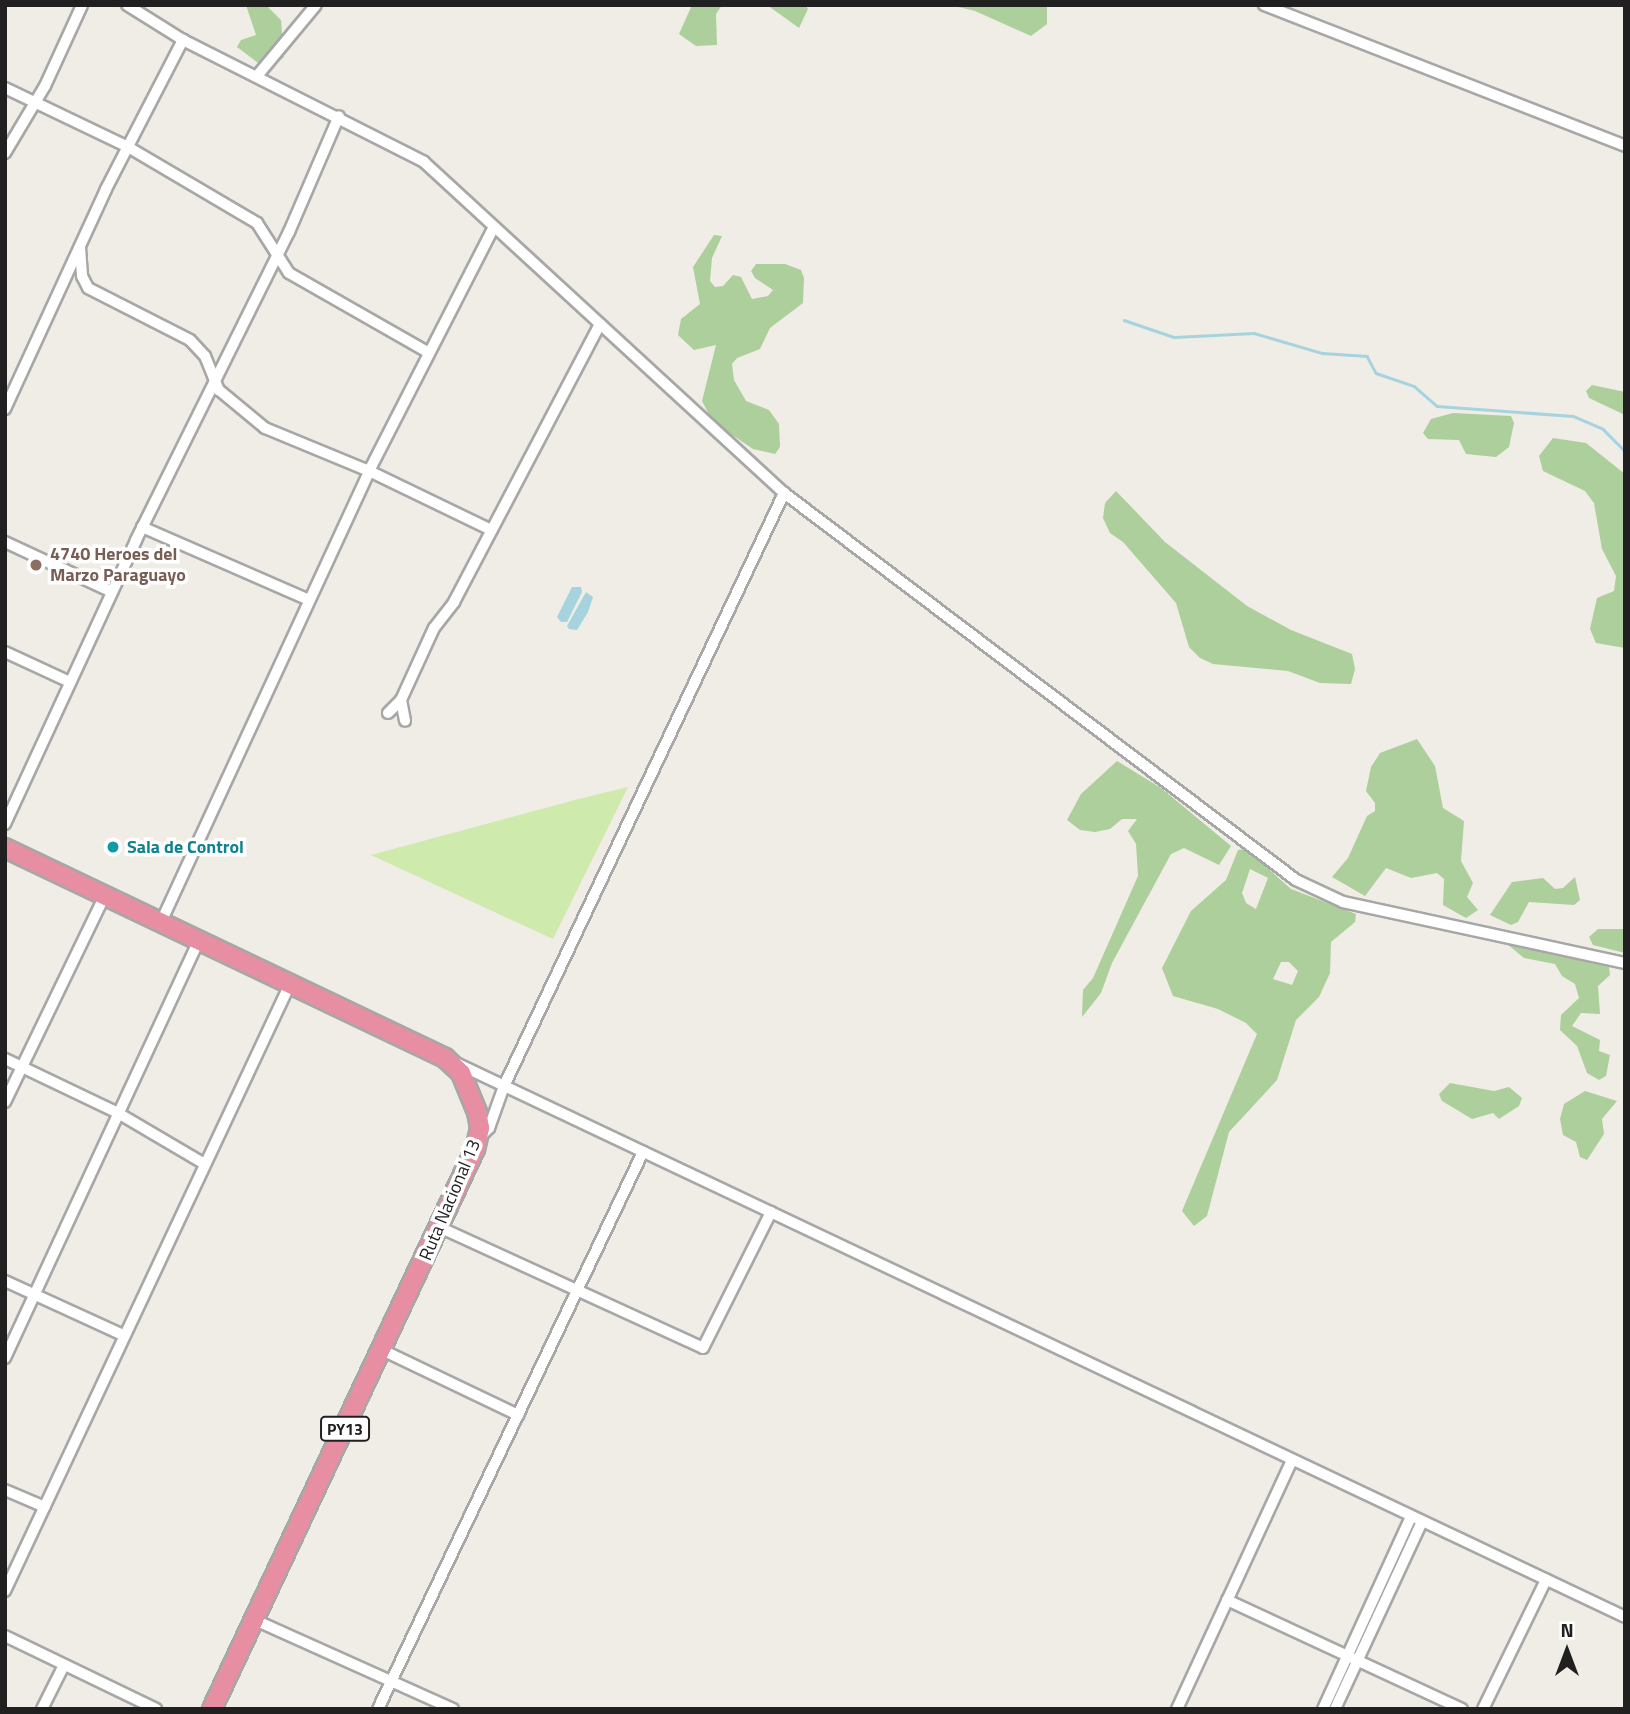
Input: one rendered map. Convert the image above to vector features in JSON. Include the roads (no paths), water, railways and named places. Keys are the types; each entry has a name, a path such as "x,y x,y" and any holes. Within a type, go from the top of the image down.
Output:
{"highway":[{"name":"Ruta Nacional 13","path":"5,848 445,1058 469,1091 480,1128 478,1139 439,1227 212,1709"}],"street":[{"path":"5,153 33,99 45,86 82,5"},
{"path":"127,5 141,9 183,40 339,116 425,162 784,493 1296,880 1343,902 1625,963"},
{"path":"257,76 316,5"},
{"path":"1264,5 1625,146"},
{"path":"5,409 128,147 183,40"},
{"path":"5,88 33,99 128,147 257,223 289,273 429,353"},
{"path":"5,824 142,527 339,116"},
{"path":"161,922 369,471 494,226"},
{"path":"80,247 82,276 88,288 190,340 205,356 219,390 265,428 369,471 491,530"},
{"path":"388,713 401,700 434,628 454,602 600,324"},
{"path":"478,1139 489,1128 504,1086 784,493"},
{"path":"142,527 309,600"},
{"path":"5,542 112,592"},
{"path":"5,652 70,682"},
{"path":"401,700 405,721"},
{"path":"5,1102 105,895"},
{"path":"5,1358 199,940"},
{"path":"5,1591 203,1163 290,984"},
{"path":"445,1058 1291,1462 1625,1617"},
{"path":"5,1059 118,1113 203,1163"},
{"path":"378,1709 643,1152"},
{"path":"439,1227 704,1348 771,1212"},
{"path":"5,1281 123,1335"},
{"path":"382,1350 518,1415"},
{"path":"1177,1709 1291,1462"},
{"path":"5,1490 44,1507"},
{"path":"1335,1709 1411,1517"},
{"path":"1323,1709 1353,1658 1422,1522"},
{"path":"1483,1709 1546,1580"},
{"path":"1227,1600 1462,1709"},
{"path":"254,1620 453,1709"},
{"path":"5,1636 63,1667 156,1709"},
{"path":"42,1709 63,1667"}],"water":[{"path":"572,587 581,587 582,592 567,622 561,622 557,617"},
{"path":"586,592 593,597 588,612 577,630 569,629 567,626"}],"waterway":[{"path":"1124,320 1174,337 1254,333 1322,353 1367,356 1376,373 1414,386 1437,406 1573,416 1603,429 1625,451"}],"place":[{"name":"4740 Heroes del Marzo Paraguayo","path":"36,565"},
{"name":"Sala de Control","path":"113,847"}]}
